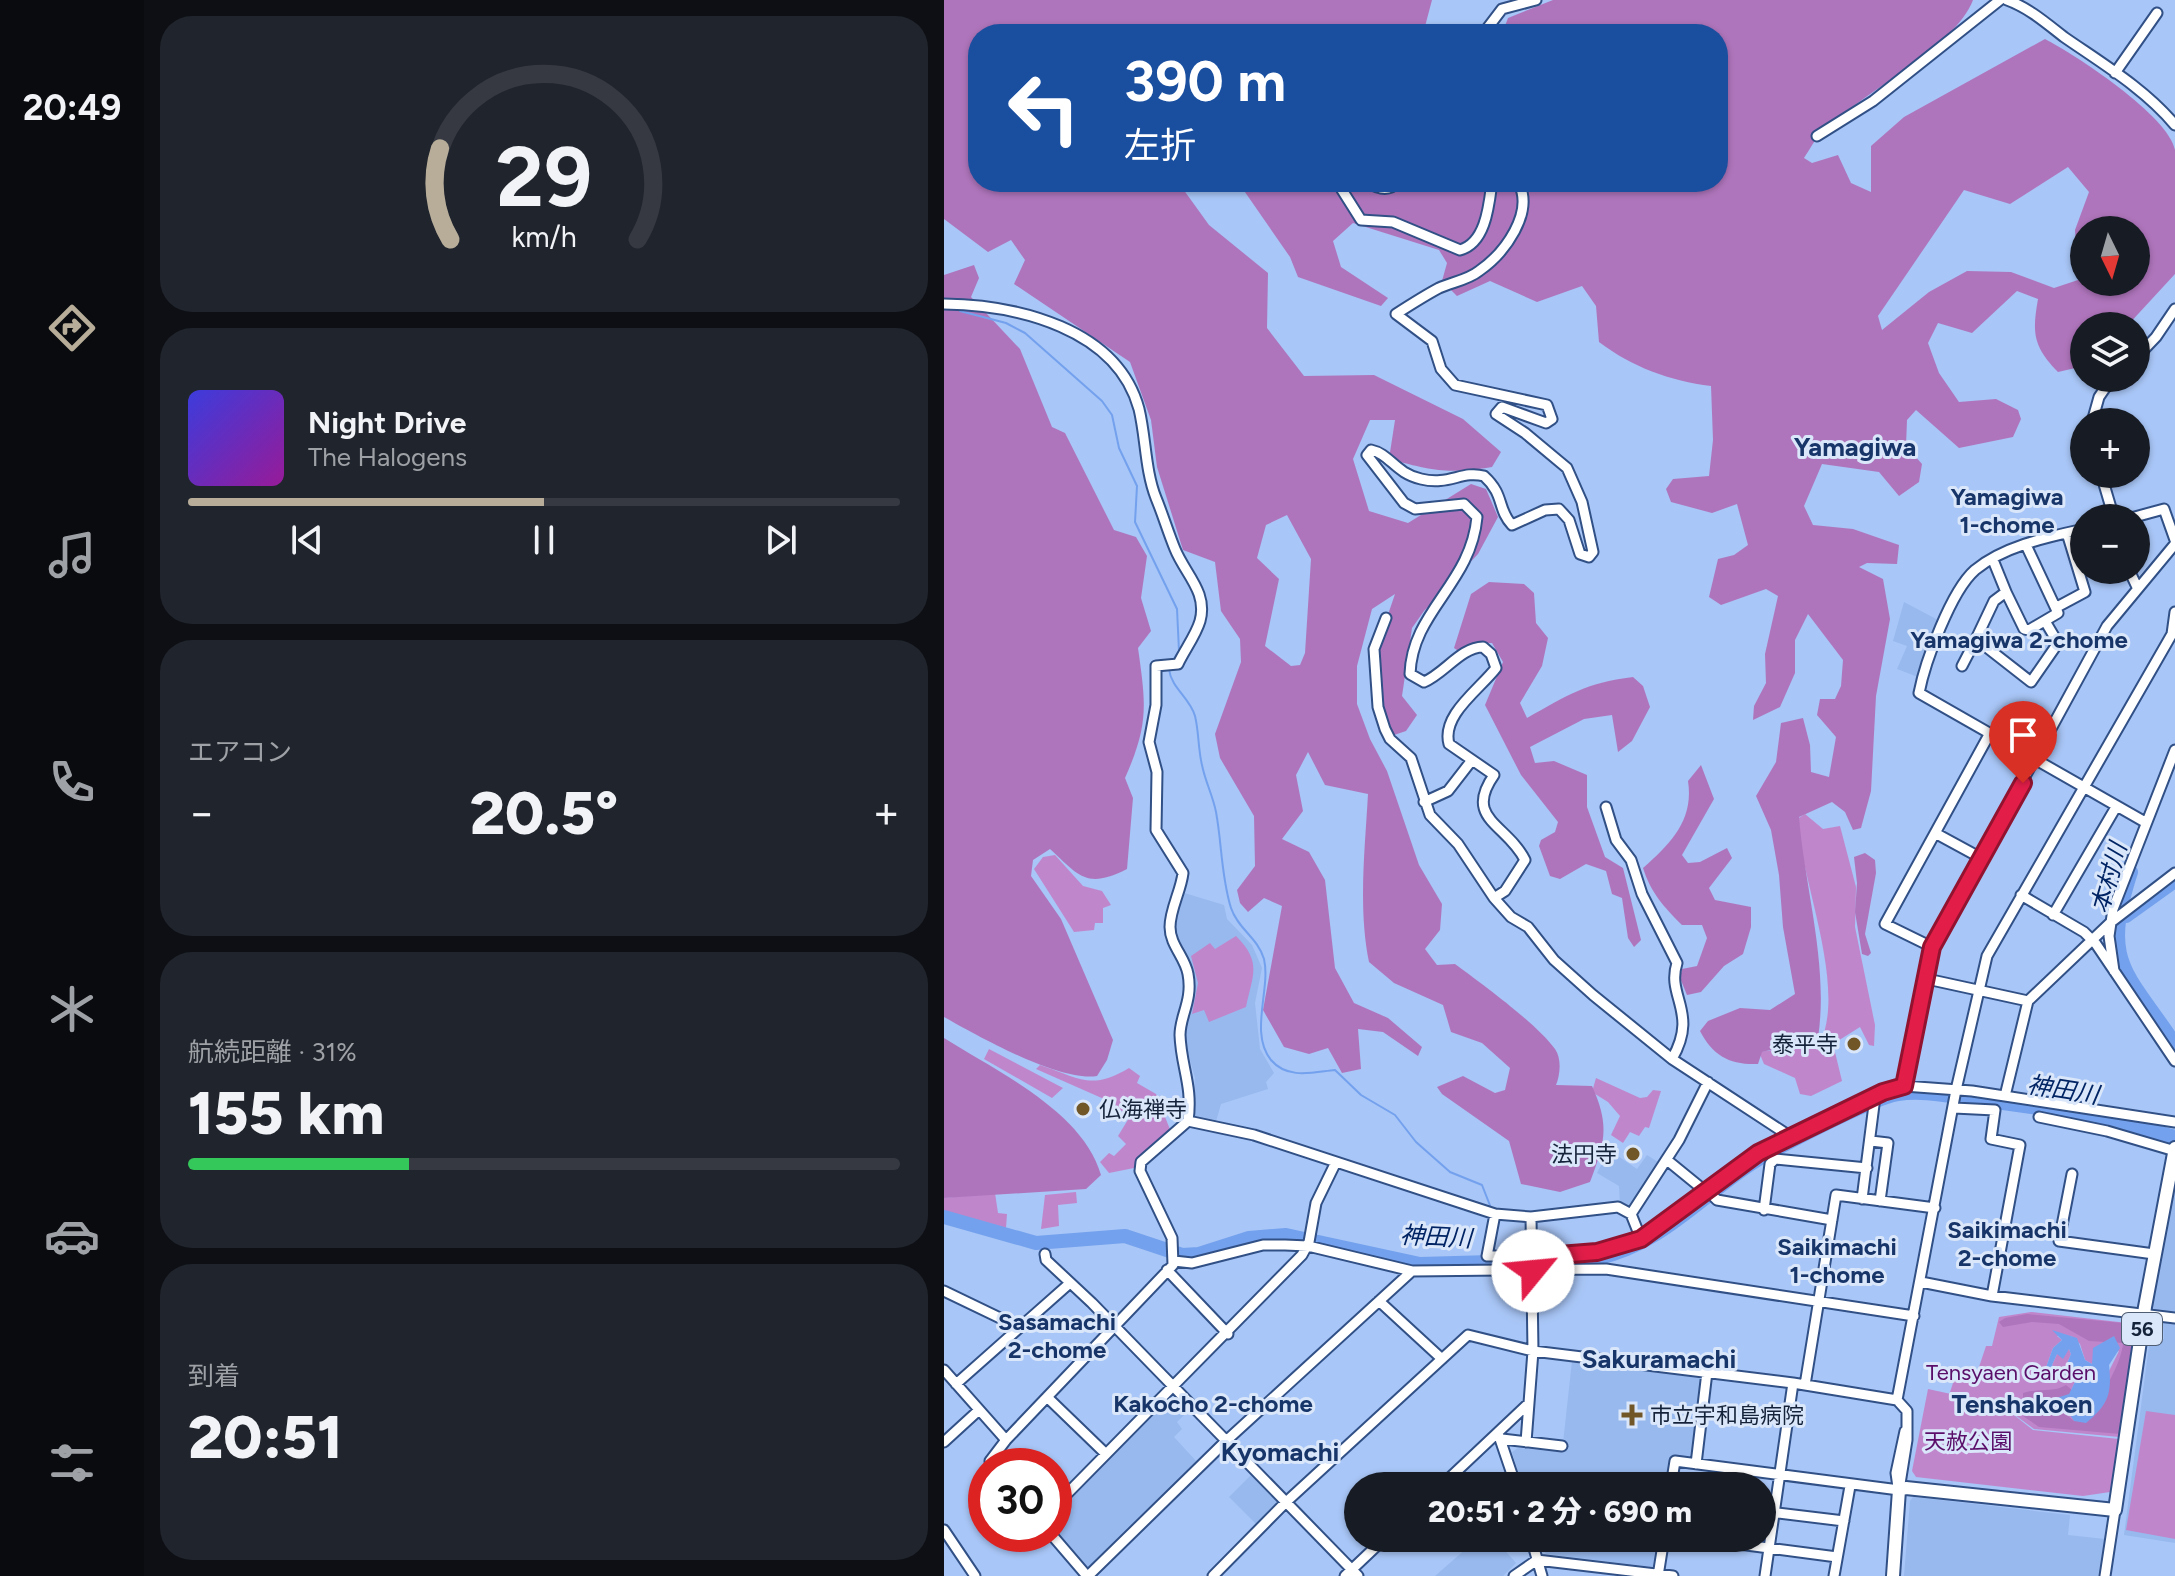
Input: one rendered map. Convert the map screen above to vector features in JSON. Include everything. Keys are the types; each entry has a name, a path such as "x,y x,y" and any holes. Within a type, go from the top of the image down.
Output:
{"highway":[{"name":"56","path":"2115,1510 2154,1254 2175,1150"},
{"path":"1893,1576 1899,1490 1913,1487 2115,1510"}],"street":[{"path":"1491,24 1502,9 1536,0"},
{"path":"1817,136 1873,101 2002,1 2027,9 2158,105 2175,125"},
{"path":"2115,73 2157,13"},
{"path":"1343,192 1361,220 1393,222 1460,250 1476,240 1486,215 1490,192"},
{"path":"1494,898 1505,891 1525,860 1519,848 1481,805 1480,794 1494,775 1449,744 1446,735 1451,721 1496,668 1491,654 1483,647 1474,647 1435,678 1418,681 1410,674 1411,658 1424,621 1457,580 1473,541 1477,517 1464,504 1415,509 1404,503 1368,461 1367,455 1371,450 1378,452 1398,472 1442,484 1465,475 1484,476 1501,494 1504,517 1512,525 1545,510 1559,509 1569,520 1580,554 1589,557 1593,552 1582,502 1567,468 1525,433 1496,414 1502,407 1546,423 1552,419 1547,405 1455,385 1441,369 1432,341 1396,314 1439,288 1476,274 1490,262 1521,221 1523,192"},
{"path":"944,304 1044,319 1102,351 1119,368 1138,406 1154,493 1177,553 1196,581 1202,608 1196,631 1178,664 1156,666 1156,705 1149,742 1157,772 1156,830 1183,873 1170,927 1172,939 1187,969 1189,984 1188,1008 1180,1031 1191,1087 1188,1121 1141,1162 1140,1171 1172,1238 1173,1256 1167,1270 1000,1448"},
{"path":"2150,343 2175,309"},
{"path":"1904,1086 1932,947 2107,626 2175,542 2164,509 2150,513"},
{"path":"2070,532 2026,545 1975,570 1959,591 1927,661 1919,693 2145,822"},
{"path":"2057,607 2085,592 2067,533"},
{"path":"1993,560 2024,629 2029,630 2058,613 2026,545"},
{"path":"1962,666 1994,601 2006,592"},
{"path":"1897,1400 1955,1098 1987,956 2172,634 2175,612"},
{"path":"1386,618 1374,649 1378,707 1390,739 1411,758 1430,815 1458,844 1494,898 1511,917 1528,927 1554,960 1672,1059 1791,1137"},
{"path":"1976,639 2031,682 2058,643 2045,621"},
{"path":"1932,947 1885,924 1990,733"},
{"path":"2114,971 2112,921 2145,822 2175,750"},
{"path":"1424,802 1448,791 1472,760"},
{"path":"1606,807 1616,840 1631,860 1642,894 1677,963 1672,977 1683,1004 1684,1030 1672,1059"},
{"path":"2053,915 2116,807"},
{"path":"1935,833 1981,858"},
{"path":"2005,1096 2028,1001 2091,939 2175,873"},
{"path":"2021,895 2091,939 2175,1061"},
{"path":"1927,979 2028,1001"},
{"path":"1631,1214 1667,1160 1708,1082"},
{"path":"1173,1256 1192,1263 1263,1245 1309,1241 1412,1271 1533,1264 1597,1252 1641,1239 1708,1193 1758,1153 1904,1086 1995,1110 1991,1139 2020,1145 1992,1296"},
{"path":"1955,1098 2005,1096 2175,1122"},
{"path":"1862,1199 1875,1100"},
{"path":"2039,1117 2107,1131 2175,1150"},
{"path":"1188,1121 1254,1135 1495,1214 1531,1217 1618,1207 1631,1214 1641,1239"},
{"path":"1871,1141 1888,1143 1880,1201"},
{"path":"1764,1210 1770,1164 1775,1159 1867,1168"},
{"path":"1667,1160 1708,1193 1764,1210 1832,1220"},
{"path":"1072,1489 1228,1334 1309,1241 1316,1203 1336,1162"},
{"path":"2072,1174 2059,1241 2154,1254"},
{"path":"1805,1385 1836,1195 1935,1208"},
{"path":"1495,1214 1487,1256 1533,1264 1606,1269 1914,1316"},
{"path":"1526,1442 1533,1351 1531,1217"},
{"path":"1045,1254 1046,1260 1226,1441 1351,1574 1372,1552"},
{"path":"1167,1270 1228,1334"},
{"path":"1066,1552 1087,1576 1226,1441 1412,1271"},
{"path":"1921,1282 1992,1296 2175,1318"},
{"path":"956,1384 980,1365 1014,1329 1070,1283"},
{"path":"945,1293 1000,1318 1014,1329"},
{"path":"1379,1301 1442,1359"},
{"path":"1213,1576 1285,1503 1468,1335 1533,1351 1793,1383 1897,1400 1907,1411 1899,1490 1675,1461 1673,1472"},
{"path":"944,1370 1006,1440"},
{"path":"1696,1464 1707,1372"},
{"path":"1776,1497 1793,1383"},
{"path":"1047,1397 1106,1454"},
{"path":"1457,1472 1499,1436 1528,1404"},
{"path":"944,1442 979,1410"},
{"path":"1499,1436 1562,1446"},
{"path":"1499,1436 1511,1472"},
{"path":"1834,1576 1850,1486"},
{"path":"2105,1576 2115,1510"},
{"path":"1776,1513 1844,1521"},
{"path":"945,1532 975,1576"},
{"path":"1776,1550 1837,1557"},
{"path":"1535,1552 1542,1576"},
{"path":"1658,1575 1662,1552"},
{"path":"1765,1576 1768,1552"},
{"path":"1514,1576 1537,1560 1673,1576"}],"shaded area":[{"path":"944,0 1432,0 1426,24 968,24 968,192 1185,192 1209,225 1268,273 1267,328 1304,376 1374,375 1463,419 1501,452 1492,467 1451,471 1389,459 1395,420 1370,420 1353,459 1369,511 1408,523 1471,484 1486,489 1498,517 1478,554 1412,628 1402,696 1417,715 1406,731 1394,735 1382,709 1377,647 1395,594 1372,609 1357,666 1357,704 1370,739 1387,771 1419,865 1442,904 1440,930 1425,949 1437,965 1455,964 1466,972 1546,1039 1559,1057 1556,1085 1592,1086 1601,1112 1603,1134 1590,1182 1560,1192 1521,1184 1509,1141 1442,1094 1437,1087 1463,1076 1495,1093 1505,1090 1510,1068 1482,1043 1451,1032 1443,1005 1394,983 1369,962 1363,900 1368,794 1325,785 1308,752 1296,775 1303,811 1282,839 1309,852 1325,880 1335,968 1354,1003 1388,1018 1422,1047 1418,1056 1383,1032 1358,1029 1361,1069 1342,1073 1328,1048 1309,1054 1284,1047 1263,1010 1282,906 1264,898 1248,912 1240,903 1237,890 1255,866 1254,816 1220,758 1215,734 1241,662 1240,639 1221,611 1215,562 1183,550 1157,467 1151,420 1130,362 1014,284 1025,260 1011,240 988,252 944,219","holes":["1287,515 1311,559 1305,653 1300,665 1291,666 1265,646 1279,579 1257,558 1266,525"]},
{"path":"1553,0 1973,0 1963,18 1947,36 1838,118 1819,135 1804,158 1812,163 1838,155 1851,183 1871,192 1871,146 1904,117 2045,39 2078,58 2139,104 2169,136 2175,150 2175,274 2140,312 2070,312 2070,369 2058,372 2043,354 2035,330 2038,299 2017,291 1972,333 1938,323 1928,343 1939,373 1959,402 1996,399 2018,410 2021,419 2013,437 1959,448 1916,410 1907,420 1906,446 1922,464 1919,482 1899,496 1879,472 1822,464 1804,506 1813,525 1853,529 1899,545 1897,564 1867,563 1859,567 1883,579 1890,619 1876,696 1871,791 1861,828 1853,830 1845,812 1832,802 1799,817 1821,983 1818,1038 1762,1052 1758,1064 1739,1063 1723,1057 1700,1031 1708,1021 1740,1008 1770,1010 1795,994 1771,830 1756,796 1776,762 1781,723 1803,718 1810,745 1811,772 1829,777 1836,737 1817,715 1820,699 1835,699 1841,686 1843,660 1808,614 1795,640 1795,673 1780,707 1753,720 1754,706 1766,683 1765,654 1778,596 1766,589 1721,605 1709,597 1718,559 1734,555 1748,545 1737,504 1712,513 1671,502 1666,489 1673,479 1709,476 1713,440 1711,386 1652,372 1599,342 1596,306 1582,286 1537,302 1490,281 1457,296 1442,281 1447,263 1439,250 1353,223 1333,241 1341,267 1388,298 1381,306 1298,277 1290,257 1245,192 1728,192 1728,24 1506,24 1508,18","holes":["2068,167 2089,192 2080,216 2150,216 2150,296 2070,296 2070,283 2054,288 2011,272 1967,271 1929,292 1882,330 1878,316 1964,190 2010,204"]},
{"path":"974,265 979,278 971,297 1020,349 1052,427 1065,433 1114,530 1136,537 1147,556 1141,598 1151,631 1138,648 1144,714 1138,743 1125,778 1133,798 1127,869 1102,878 1085,877 1050,849 1033,860 1031,876 1061,919 1113,1040 1107,1060 1097,1076 1081,1076 1041,1065 997,1046 944,1017 944,275"},
{"path":"1489,582 1524,584 1534,593 1536,623 1548,638 1542,666 1520,703 1527,718 1566,697 1602,683 1633,677 1643,686 1650,707 1632,741 1618,752 1612,715 1584,719 1530,747 1535,763 1554,761 1587,775 1587,807 1605,857 1623,868 1641,940 1634,947 1628,938 1622,898 1612,894 1606,871 1586,864 1560,879 1550,876 1539,846 1541,840 1555,832 1558,822 1521,775 1485,705 1503,662 1492,643 1472,643 1460,652 1454,648 1471,594"},
{"path":"1904,602 1940,621 1918,677 1897,669 1907,646 1893,641"},
{"path":"1701,765 1714,799 1682,855 1688,863 1700,862 1727,848 1732,858 1709,888 1715,900 1751,907 1751,927 1743,954 1724,966 1701,992 1687,995 1680,978 1682,969 1697,966 1707,938 1702,925 1682,925 1669,912 1654,892 1643,868 1678,830 1687,808 1688,781"},
{"path":"1865,853 1875,860 1876,873 1865,934 1871,953 1868,956 1862,954 1855,912 1857,883 1854,857"},
{"path":"1181,892 1224,905 1227,919 1252,945 1262,968 1255,1003 1260,1049 1274,1073 1266,1082 1268,1089 1221,1104 1215,1125 1192,1115 1195,1078 1183,1035 1192,1006 1194,982 1172,926"},
{"path":"944,1038 1012,1079 1057,1112 1091,1152 1101,1175 1086,1189 944,1198"},
{"path":"2123,1118 2175,1130 2175,1147 2120,1130"},
{"path":"1609,1150 1637,1169 1647,1155 1661,1164 1633,1209 1620,1205 1619,1186 1597,1173"},
{"path":"2175,1184 2175,1314 2155,1311 2152,1305"},
{"path":"2027,1314 2134,1324 2120,1434 2039,1427 2023,1416 2023,1393 2066,1385 2073,1391 2063,1412 2074,1421 2082,1416 2106,1387 2118,1363 2123,1343 2089,1341 2059,1324 2032,1322 2003,1327 1999,1322"},
{"path":"2163,1323 2175,1323 2175,1543 2124,1535 2150,1338 2164,1339"},
{"path":"2052,1330 2077,1338 2085,1360 2092,1364 2093,1348 2114,1336 2120,1348 2109,1365 2110,1383 2104,1404 2086,1423 2074,1421 2067,1410 2051,1404 2050,1400 2069,1394 2075,1382 2066,1366 2071,1354 2069,1349 2063,1359 2057,1354 2052,1365 2058,1378 2047,1379 2044,1373 2053,1348 2062,1340"},
{"name":"市立宇和島病院","path":"1572,1361 1700,1378 1693,1455 1687,1458 1670,1457 1667,1472 1518,1472 1512,1452 1518,1448 1562,1452"},
{"path":"1176,1397 1189,1410 1177,1422 1182,1429 1174,1437 1198,1463 1088,1569 1072,1552 1072,1492 1166,1398"},
{"path":"1252,1474 1281,1503 1257,1525 1229,1497"},
{"path":"1913,1497 2070,1515 2068,1535 2105,1539 2098,1576 1904,1576 1910,1501"},
{"path":"1462,1552 1506,1552 1516,1563 1503,1576 1435,1576"},
{"path":"1545,1552 1655,1552 1653,1567"}],"green space":[{"path":"1805,814 1823,829 1840,826 1856,887 1855,927 1875,1025 1874,1046 1869,1045 1860,1027 1833,1044 1842,1081 1811,1096 1800,1094 1795,1078 1764,1064 1759,1052 1820,1043 1827,1020 1826,964 1797,819"},
{"path":"1055,855 1083,886 1102,891 1111,905 1103,908 1103,923 1095,923 1094,930 1074,932 1034,869 1043,857"},
{"path":"1236,936 1250,953 1252,961 1253,977 1246,1007 1209,1022 1204,1010 1192,1014 1198,983 1191,956 1210,943 1215,949"},
{"path":"989,1049 1063,1088 1052,1098 984,1059"},
{"path":"1040,1065 1075,1078 1094,1081 1129,1068 1140,1076 1137,1083 1156,1094 1171,1132 1134,1168 1109,1173 1100,1162 1109,1153 1114,1156 1126,1144 1118,1136 1129,1118 1113,1103 1036,1069"},
{"path":"1596,1078 1640,1098 1647,1097 1653,1090 1661,1091 1649,1128 1645,1127 1639,1136 1630,1132 1623,1143 1611,1135 1620,1116 1608,1102 1592,1092"},
{"path":"1076,1192 1077,1203 1058,1205 1059,1226 1041,1229 1045,1195"},
{"path":"995,1193 998,1213 1007,1214 1006,1228 944,1213 944,1198"},
{"path":"2031,1312 2136,1324 2119,1437 2034,1429 2000,1404 2033,1430 2119,1439 2110,1492 2083,1496 1916,1477 1912,1471 1928,1389 1988,1402 1950,1392 1956,1374 1975,1379 1986,1346 1992,1346 1999,1317","holes":["2057,1336 2073,1337 2080,1344 2085,1360 2092,1364 2095,1359 2119,1351 2109,1371 2068,1410 2063,1407 2075,1382 2066,1366 2071,1354 2069,1349 2057,1354 2052,1365 2057,1373 2044,1373 2053,1348 2062,1340"]},
{"path":"2146,1411 2175,1415 2175,1539 2126,1530"}],"waterway":[{"name":"本村川","path":"2101,68 2122,83"},
{"path":"960,311 1006,323 1025,333 1102,401 1112,415 1119,448 1137,486 1135,522 1177,609 1179,651 1173,660"},
{"path":"1169,669 1173,682 1195,716 1202,765 1216,812 1231,908 1264,959 1261,1024 1265,1049 1271,1060 1293,1072 1335,1070 1361,1095 1395,1115 1416,1142 1450,1172 1482,1185 1491,1208"},
{"name":"本村川","path":"2131,872 2118,927 2123,965 2175,1044"},
{"path":"2126,916 2175,881"},
{"name":"神田川","path":"944,1217 1036,1243 1125,1236 1182,1255 1199,1254 1249,1238 1286,1235 1420,1264 1596,1259 1639,1244 1658,1233 1745,1168 1775,1150 1844,1115 1898,1094 1935,1094 2048,1110 2175,1137"}],"place":[{"name":"泰平寺","path":"1854,1044"},
{"name":"仏海禅寺","path":"1083,1109"},
{"name":"法円寺","path":"1633,1154"},
{"name":"市立宇和島病院","path":"1632,1415"}],"district":[{"name":"Yamagiwa","path":"1855,447"},
{"name":"Yamagiwa 1-chome","path":"2007,511"},
{"name":"Yamagiwa 2-chome","path":"2019,640"},
{"name":"Saikimachi 2-chome","path":"2007,1244"},
{"name":"Saikimachi 1-chome","path":"1837,1261"},
{"name":"Sasamachi 2-chome","path":"1057,1336"},
{"name":"Sakuramachi","path":"1659,1359"},
{"name":"Kakocho 2-chome","path":"1213,1404"},
{"name":"Tenshakoen","path":"2022,1404"},
{"name":"Kyomachi","path":"1280,1452"}],"route":[{"path":"1533,1271 1534,1257 1597,1252 1641,1239 1758,1153 1883,1092 1904,1086 1932,947 2023,783"}],"park label":[{"name":"Tensyaen Garden","path":"2011,1372"},
{"name":"天赦公園","path":"1968,1441"}]}
